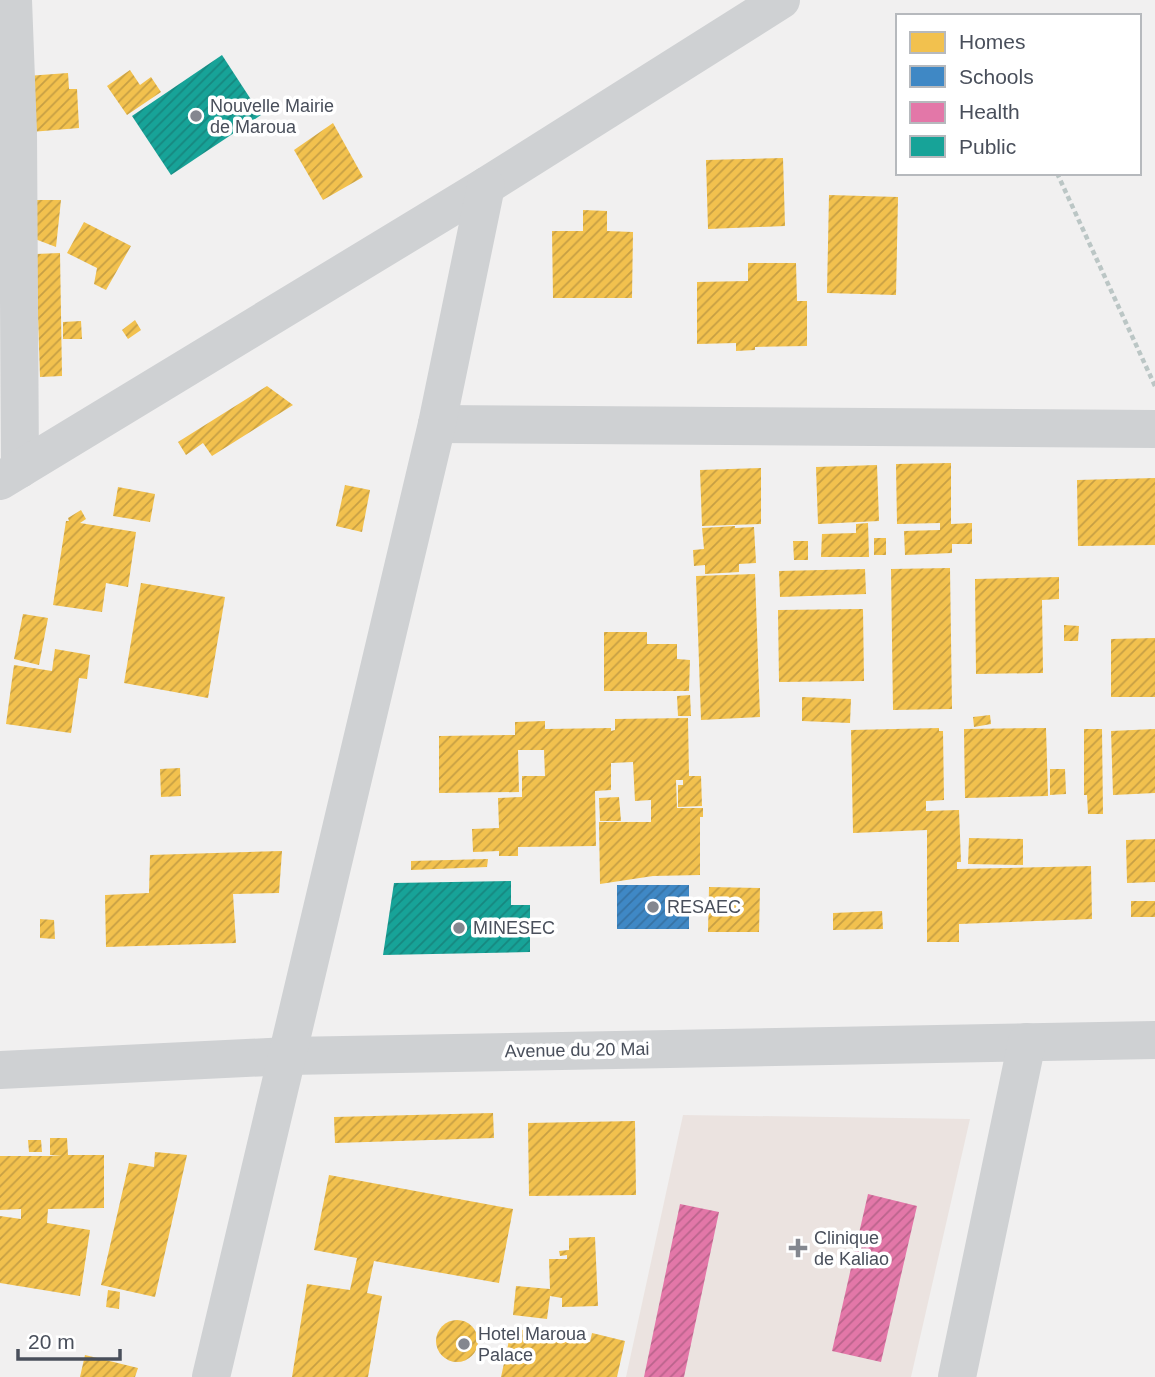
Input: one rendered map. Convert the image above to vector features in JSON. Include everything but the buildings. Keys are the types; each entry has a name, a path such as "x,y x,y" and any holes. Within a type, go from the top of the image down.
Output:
{"street":[{"path":"8,476 18,132 13,0"},
{"path":"8,476 486,186 781,0"},
{"path":"211,1377 437,424 486,186"},
{"path":"437,424 1155,429"},
{"name":"Avenue du 20 Mai","path":"0,1070 288,1056 1155,1040"},
{"path":"957,1377 1027,1042"}],"path":[{"path":"1058,175 1155,386"}],"shaded area":[{"name":"Clinique de Kaliao","path":"683,1115 970,1119 911,1377 626,1377"}],"place":[{"name":"Nouvelle Mairie de Maroua","path":"196,116"},
{"name":"RESAEC","path":"653,907"},
{"name":"MINESEC","path":"459,928"},
{"name":"Clinique de Kaliao","path":"798,1248"},
{"name":"Hotel Maroua Palace","path":"464,1344"}]}
